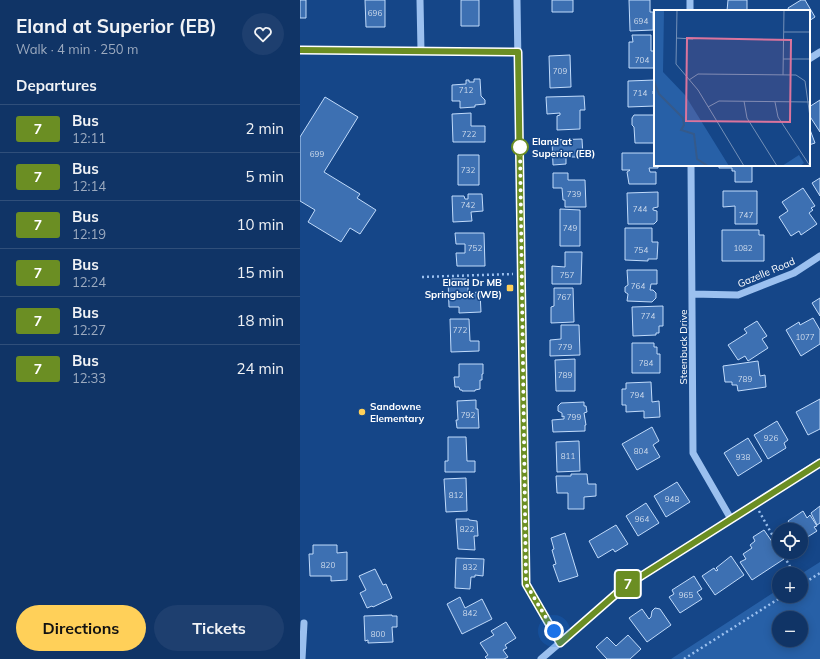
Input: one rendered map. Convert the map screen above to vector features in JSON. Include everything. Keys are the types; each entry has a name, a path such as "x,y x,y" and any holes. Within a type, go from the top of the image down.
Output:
{"street":[{"path":"420,0 421,51"},
{"path":"517,0 526,584 560,643"},
{"path":"300,50 518,52"},
{"path":"810,58 820,52"},
{"name":"Steenbuck Drive","path":"691,166 693,453 731,519"},
{"name":"Gazelle Road","path":"692,294 738,295 794,273 820,256"},
{"path":"542,659 624,587 820,462"},
{"path":"302,659 304,623"}],"path":[{"path":"422,277 522,274"},
{"path":"755,504 772,534"},
{"path":"808,581 820,573"},
{"path":"684,659 772,603"}],"shaded area":[{"path":"820,562 820,659 671,659 772,594 772,603 808,603 808,570"}],"building":[{"path":"300,0 306,0 306,18 300,18"},
{"path":"365,0 385,0 385,27 366,27"},
{"path":"461,0 479,0 479,26 461,26"},
{"path":"552,0 573,0 573,12 552,12"},
{"path":"629,0 650,0 650,12 653,12 653,30 630,31"},
{"path":"728,0 747,0 747,10 727,10"},
{"path":"801,0 805,0 815,17 810,20 810,10 789,10 788,8"},
{"path":"632,35 651,35 651,51 654,51 654,68 629,68 629,42 633,42"},
{"path":"570,55 571,87 550,88 549,56"},
{"path":"474,79 480,79 481,96 485,100 485,104 475,105 475,107 460,108 460,101 452,101 452,85 466,84 466,80 469,80 469,82 474,82"},
{"path":"654,80 654,106 628,107 628,81"},
{"path":"584,96 585,110 580,110 580,129 557,130 557,116 560,115 560,113 547,114 546,97"},
{"path":"325,97 358,117 324,172 360,194 357,198 376,210 360,234 350,228 341,242 308,222 315,210 300,201 300,137"},
{"path":"820,100 820,132 810,117 810,106"},
{"path":"471,113 471,126 485,126 485,142 453,142 452,114"},
{"path":"634,115 654,115 654,143 635,143 632,118"},
{"path":"810,130 815,143 810,145"},
{"path":"582,139 583,157 566,157 566,164 553,165 552,140"},
{"path":"622,153 654,153 654,166 658,166 658,168 649,168 650,172 656,172 656,184 629,184 627,172 630,170 622,170"},
{"path":"458,155 479,155 479,185 458,185"},
{"path":"719,166 752,166 752,182 735,182 735,171 732,171 732,168 719,168"},
{"path":"553,173 568,173 568,180 585,180 586,207 565,207 562,188 553,188"},
{"path":"820,178 820,196 812,183"},
{"path":"803,188 815,206 811,208 813,210 809,213 817,224 801,235 799,231 791,236 779,217 788,211 782,202"},
{"path":"723,191 757,191 757,224 735,224 735,206 723,207"},
{"path":"658,192 658,207 653,208 653,210 657,211 657,221 654,224 628,224 627,193"},
{"path":"468,194 482,194 483,211 471,212 472,221 453,222 452,196 464,196 465,199 468,199"},
{"path":"560,209 580,210 580,246 560,246"},
{"path":"625,228 652,228 652,242 658,242 657,259 648,259 648,261 625,260"},
{"path":"722,230 759,230 759,235 764,235 764,261 722,261"},
{"path":"455,233 484,233 485,266 457,266 456,253 465,253 465,244 456,244"},
{"path":"565,252 582,252 581,284 552,284 552,266 565,267"},
{"path":"627,270 657,270 657,284 651,284 650,290 653,290 656,293 656,298 652,302 627,301 628,294 625,292 625,287 628,285"},
{"path":"448,279 468,279 468,293 480,292 481,312 459,313 459,307 449,307"},
{"path":"554,288 573,288 574,322 551,323 551,307 554,306"},
{"path":"820,298 820,316 812,303"},
{"path":"663,306 663,326 659,326 659,333 656,333 656,335 633,336 632,307"},
{"path":"813,318 820,330 820,344 801,356 786,330 799,322 800,325"},
{"path":"450,319 469,319 470,341 479,341 479,351 451,352"},
{"path":"757,321 767,336 762,339 768,348 748,361 745,356 738,360 728,345 747,333 744,329"},
{"path":"561,325 579,325 580,355 550,356 550,340 561,339"},
{"path":"632,343 654,343 654,347 657,347 657,354 660,354 660,373 632,373"},
{"path":"575,359 575,391 556,391 555,360"},
{"path":"758,361 760,376 765,375 766,387 738,391 737,385 732,385 732,382 725,382 723,366"},
{"path":"459,364 483,364 480,389 475,391 462,391 459,387 455,387 454,377 459,377"},
{"path":"651,382 652,402 659,401 660,417 644,418 644,411 626,412 626,405 622,405 622,389 626,389 626,383"},
{"path":"820,399 820,429 808,435 796,412"},
{"path":"476,400 479,428 457,428 457,401"},
{"path":"584,402 587,412 584,413 586,425 585,431 553,432 552,420 564,419 564,416 562,417 562,413 558,411 558,406 561,403"},
{"path":"777,421 788,440 784,443 786,448 768,459 754,435"},
{"path":"652,427 659,441 653,445 660,457 637,470 622,444"},
{"path":"448,437 466,437 467,461 475,461 475,472 445,472 445,461 448,461"},
{"path":"748,438 762,461 738,476 724,453"},
{"path":"579,441 580,471 557,472 556,442"},
{"path":"571,474 587,474 588,484 596,484 596,496 584,497 584,509 568,509 568,493 557,493 556,476 571,476"},
{"path":"466,478 467,511 446,512 444,479"},
{"path":"677,482 690,502 666,517 654,496"},
{"path":"646,503 659,523 638,536 626,516"},
{"path":"820,506 820,523 817,525 811,513"},
{"path":"803,511 807,518 810,515 817,526 814,527 817,531 808,537 808,523 789,523 788,521"},
{"path":"456,519 469,519 477,521 478,536 474,536 475,550 458,549"},
{"path":"616,525 628,544 615,552 613,549 598,558 589,541"},
{"path":"764,530 772,542 772,559 784,559 752,580 740,562 746,559 743,554 752,548 750,545 755,541 753,537"},
{"path":"565,533 578,576 559,582 553,565 556,564 552,550 554,549 551,538"},
{"path":"313,545 337,545 337,553 347,552 347,580 331,581 331,576 310,576 309,554 313,554"},
{"path":"731,556 744,575 715,595 702,576 714,568 716,571 718,570 716,568"},
{"path":"456,558 484,559 483,576 475,575 475,577 471,577 470,589 455,588"},
{"path":"375,569 383,585 386,584 392,598 373,607 367,608 360,593 366,590 359,576"},
{"path":"694,576 702,589 697,592 702,599 680,613 669,597 674,594 672,590"},
{"path":"460,597 465,608 482,599 492,619 462,634 447,604"},
{"path":"655,608 660,609 671,625 647,642 629,618 642,609 649,619"},
{"path":"364,616 397,616 397,627 392,627 393,642 368,643 368,640 365,641"},
{"path":"506,622 516,638 505,645 507,648 503,650 508,657 504,659 487,659 485,657 488,655 480,643 494,635 491,631"},
{"path":"628,635 641,649 630,659 607,659 596,647 607,637 616,646"}],"bus line":[{"name":"7","path":"300,50 518,52 526,584 560,643 624,587 820,463"}],"place":[{"name":"Eland at Superior (EB)","path":"520,147"},
{"name":"Eland Dr MB Springbok (WB)","path":"510,288"},
{"name":"Sandowne Elementary","path":"362,412"}],"route":[{"path":"520,147 526,584 554,631"}]}
